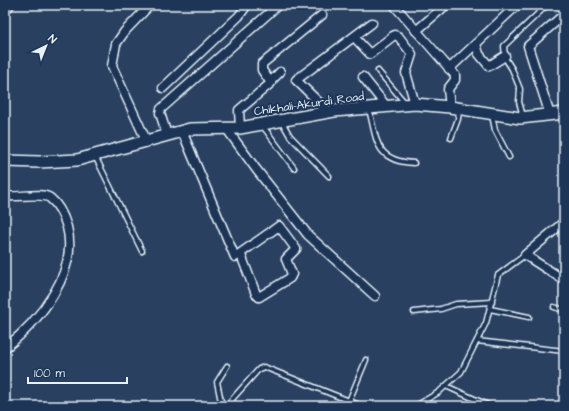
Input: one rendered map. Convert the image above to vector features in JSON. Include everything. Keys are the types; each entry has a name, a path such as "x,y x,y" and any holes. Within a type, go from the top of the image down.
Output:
{"main road":[{"name":"Chikhali-Akurdi Road","path":"5,162 61,162 77,160 182,131 206,128 240,128 328,112 387,106 410,104 455,107 523,118 564,113"}],"street":[{"path":"5,10 10,5"},
{"path":"146,140 112,66 116,44 125,31 150,5"},
{"path":"163,88 239,16 247,5"},
{"path":"167,135 160,113 162,109 278,5"},
{"path":"394,5 456,78 448,89 455,107"},
{"path":"416,31 446,5"},
{"path":"449,69 515,7 512,5"},
{"path":"271,81 262,70 262,64 322,15"},
{"path":"550,115 528,46 560,18"},
{"path":"328,112 296,80 372,23"},
{"path":"354,36 370,54 393,36 395,35 399,37 412,54 406,73 410,104"},
{"path":"476,44 479,54 489,66 504,56"},
{"path":"240,128 239,110 270,85 271,81 280,72"},
{"path":"363,77 387,106"},
{"path":"226,128 256,170 308,235 375,296"},
{"path":"182,131 235,257 241,255 279,226 296,249 286,259 292,276 257,297 241,255"},
{"path":"5,196 43,196 50,198 61,211 65,222 70,247 68,260 61,280 32,321 5,348"},
{"path":"564,222 525,255 564,280"}],"lane":[{"path":"523,118 519,102 520,89 512,69 504,56 504,50 506,43 547,5"},
{"path":"378,70 410,104"},
{"path":"451,138 458,120 455,107"},
{"path":"369,108 381,150 393,160 414,163"},
{"path":"491,114 495,130 509,157"},
{"path":"282,121 290,136 328,176"},
{"path":"261,125 294,168"},
{"path":"94,155 142,250"},
{"path":"416,406 439,392 461,372 486,323 498,275 525,255"},
{"path":"414,312 441,309 456,304 492,302"},
{"path":"554,307 564,310"},
{"path":"490,309 529,316"},
{"path":"477,341 564,351"},
{"path":"349,401 366,360"},
{"path":"222,406 217,382 227,366"},
{"path":"226,406 259,369 264,367 362,406"},
{"path":"446,386 490,406"}]}
